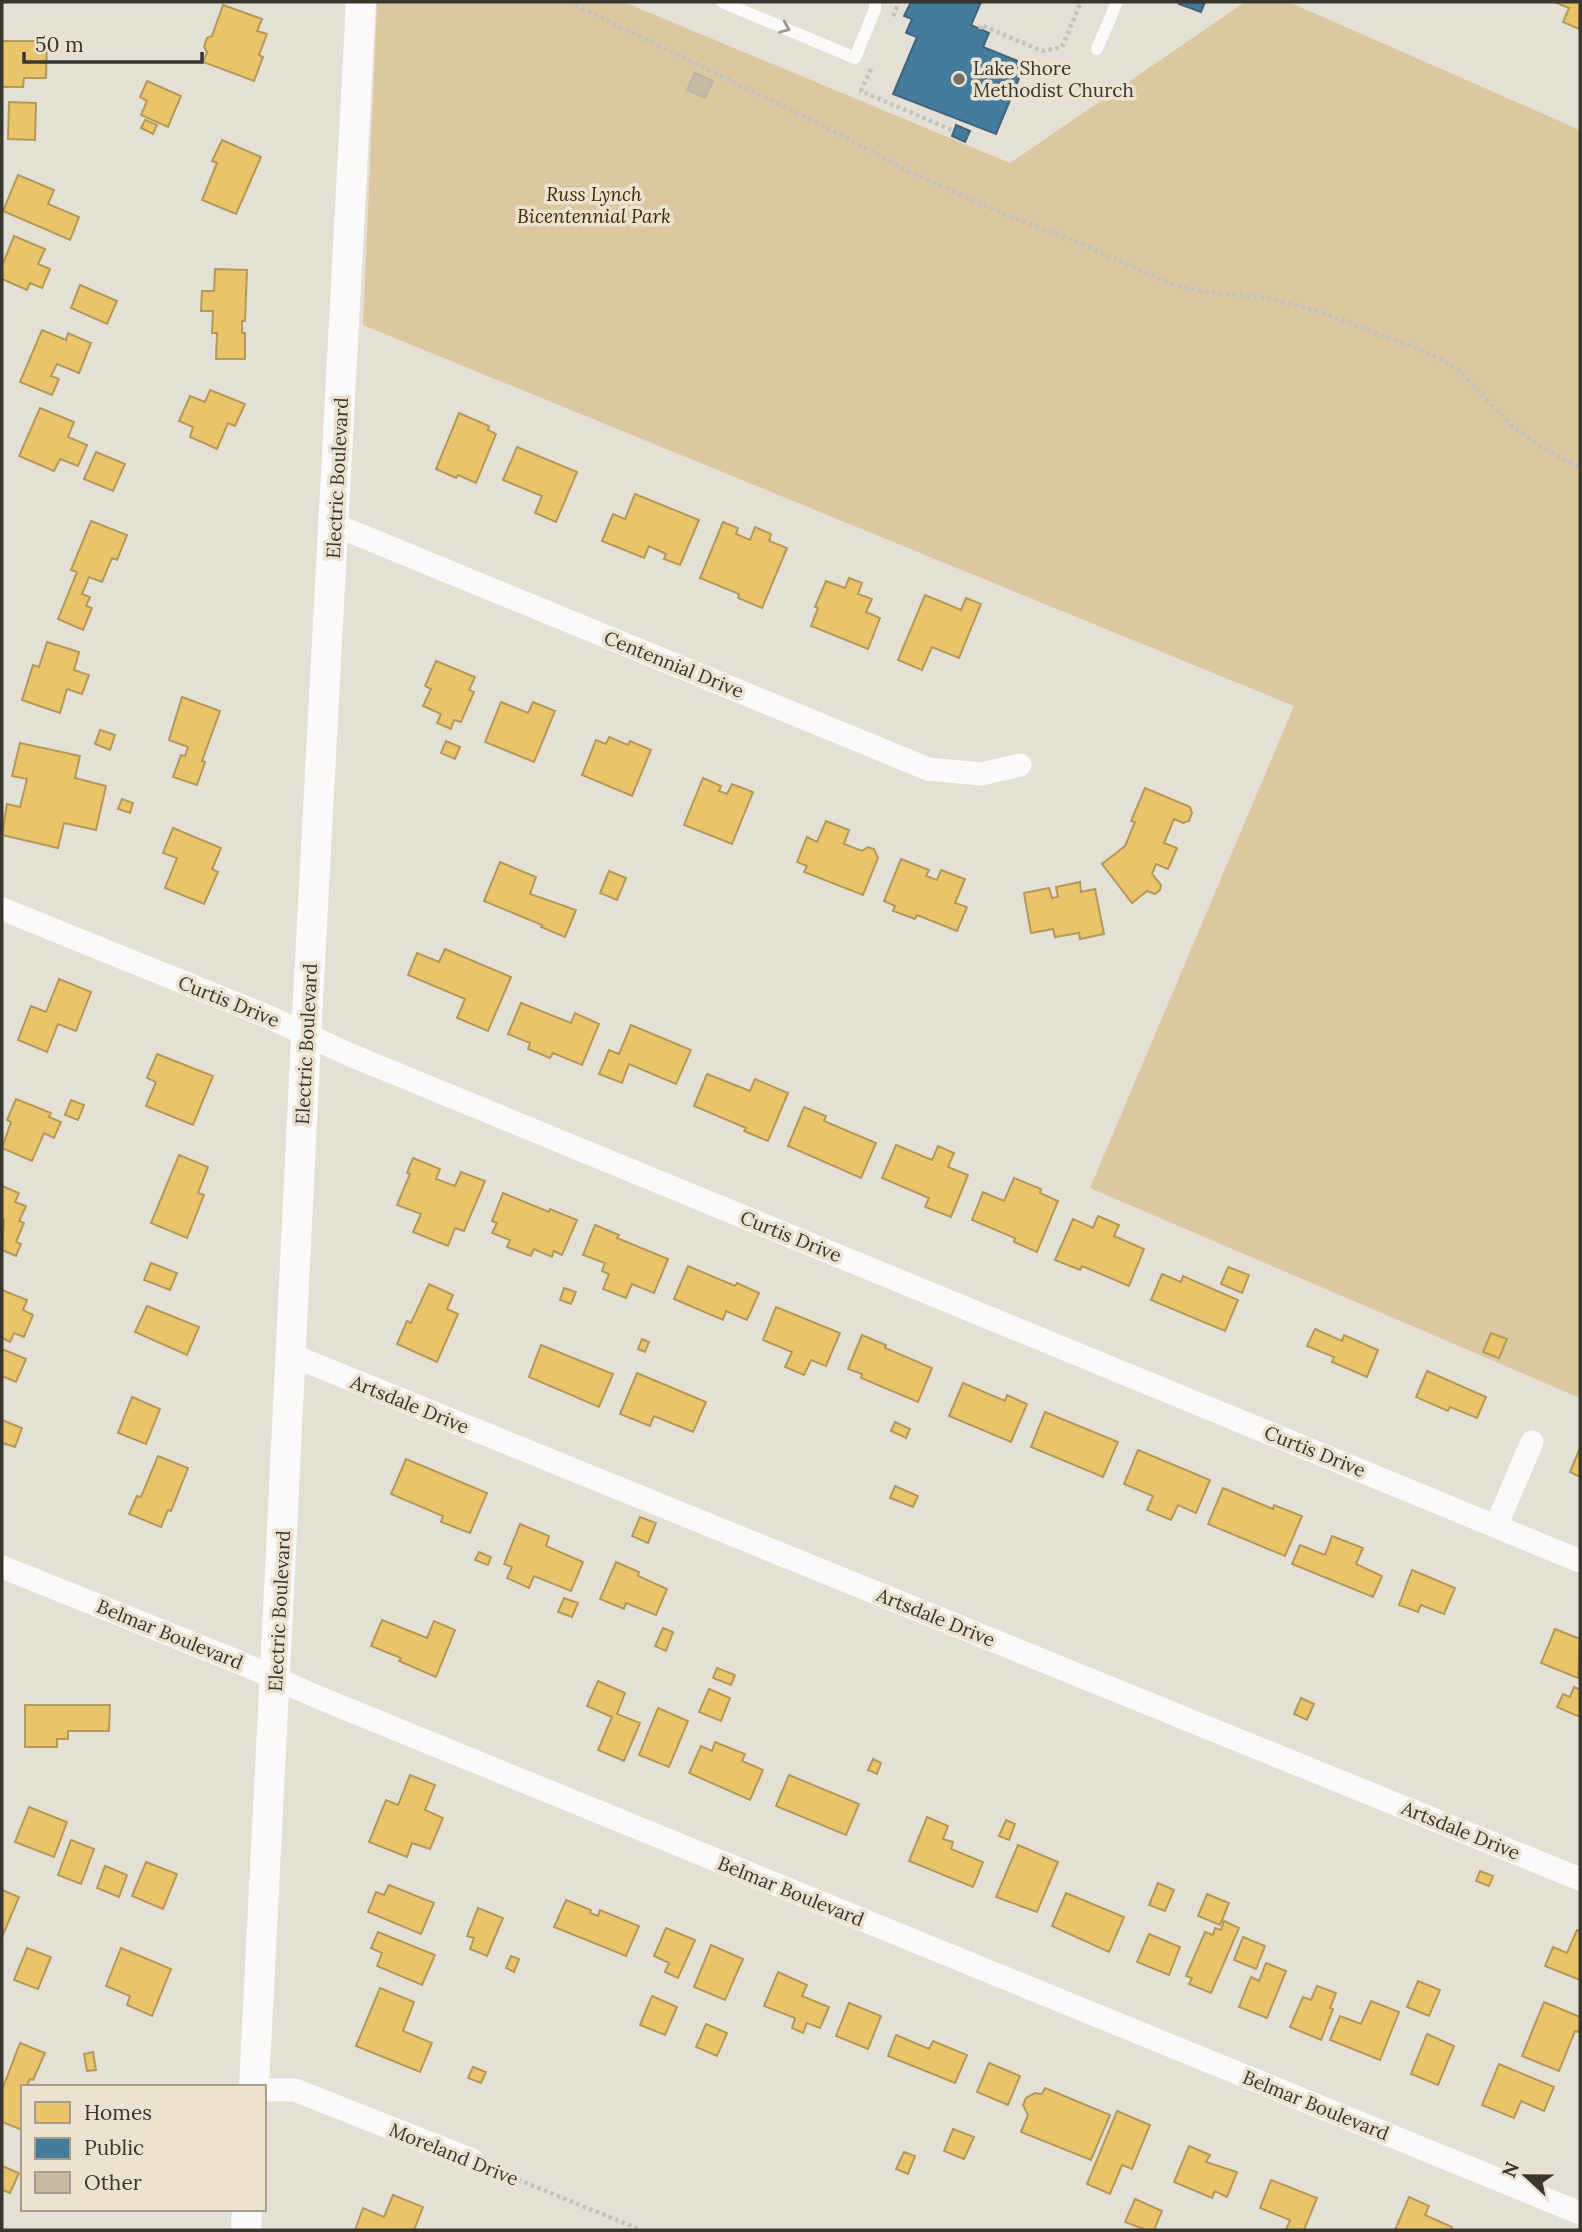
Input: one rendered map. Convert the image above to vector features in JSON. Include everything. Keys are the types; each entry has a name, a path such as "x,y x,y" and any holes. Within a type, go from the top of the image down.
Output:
{"street":[{"name":"Electric Boulevard","path":"254,2085 361,2"},
{"name":"Centennial Drive","path":"335,525 928,769 981,774 1020,765"},
{"name":"Curtis Drive","path":"2,909 257,1012 360,1059 1580,1561"},
{"name":"Artsdale Drive","path":"291,1356 1580,1879"},
{"path":"1496,1526 1532,1442"},
{"name":"Belmar Boulevard","path":"2,1567 242,1662 1580,2213"},
{"name":"Moreland Drive","path":"266,2090 295,2090 472,2160"},
{"path":"246,2230 247,2211"},
{"path":"1577,2230 1580,2223"}],"lane":[{"path":"722,2 855,58 875,9 875,2"},
{"path":"1097,49 1117,2"}],"path":[{"path":"569,2 949,190 1174,285 1205,292 1235,293 1269,299 1321,312 1431,354 1458,369 1512,426 1539,446 1580,468"},
{"path":"889,27 900,2"},
{"path":"980,29 981,25 1042,51 1062,47 1081,2"},
{"path":"872,66 861,92 954,131"},
{"path":"705,78 708,69"},
{"name":"Moreland Drive","path":"472,2160 641,2230"}],"green space":[{"name":"Russ Lynch Bicentennial Park","path":"377,2 624,2 1010,163 1245,2 1289,2 1580,130 1580,1398 1090,1188 1294,706 363,325"}],"building: Homes":[{"path":"1555,2 1580,2 1579,29 1563,22 1569,8"},
{"path":"223,5 262,19 257,31 267,34 259,55 263,57 254,81 203,62 207,52 204,47 207,38 212,36"},
{"path":"2,41 47,41 46,78 24,78 23,87 2,87"},
{"path":"147,81 181,96 168,127 141,115 147,101 140,97"},
{"path":"9,102 36,103 35,140 8,139"},
{"path":"145,120 157,125 153,134 141,128"},
{"path":"222,140 261,157 236,214 202,200 217,163 212,161"},
{"path":"18,175 54,190 48,204 79,217 70,240 3,211"},
{"path":"14,236 45,249 38,264 50,269 42,288 30,283 27,290 2,279 2,266"},
{"path":"215,269 247,270 245,321 242,321 245,359 216,359 217,333 212,333 213,311 201,311 202,291 214,291"},
{"path":"80,285 117,301 107,324 71,308"},
{"path":"42,330 66,340 68,333 91,343 79,373 57,364 51,376 59,379 52,395 20,382"},
{"path":"210,390 245,404 235,426 228,423 217,449 190,437 193,427 179,421 190,396 205,402"},
{"path":"40,408 74,422 68,437 87,445 78,466 60,459 54,471 19,456"},
{"path":"459,413 489,426 488,430 496,434 476,483 436,469"},
{"path":"517,447 577,472 556,522 535,513 542,496 503,480"},
{"path":"96,452 125,464 113,491 84,479"},
{"path":"635,494 699,520 680,565 664,559 666,554 649,546 644,558 602,541 613,514 625,519"},
{"path":"91,521 127,535 117,560 112,558 102,582 89,577 82,594 90,597 86,606 92,608 83,630 58,619 77,572 71,570"},
{"path":"723,522 738,528 736,534 750,540 755,527 771,534 769,541 787,548 762,608 738,598 739,594 700,578"},
{"path":"849,578 862,583 858,594 872,599 866,612 880,618 868,649 811,626 818,608 815,607 826,581 845,588"},
{"path":"925,595 961,610 966,598 981,604 959,658 932,647 922,670 898,660"},
{"path":"47,642 79,652 74,670 89,675 82,694 67,689 60,713 22,700 33,665 39,667"},
{"path":"436,661 475,677 469,690 474,692 461,722 454,720 451,729 437,723 441,714 423,706 431,689 425,686"},
{"path":"182,697 220,711 202,761 205,762 197,785 173,777 181,755 185,756 188,747 169,740"},
{"path":"501,702 528,713 533,702 555,711 534,762 485,742"},
{"path":"100,730 115,735 110,750 95,744"},
{"path":"609,737 628,745 630,741 651,750 632,796 582,775 596,740 606,744"},
{"path":"446,741 460,747 455,759 441,753"},
{"path":"20,743 80,756 75,778 106,786 96,830 64,823 58,848 2,835 7,804 20,807 27,779 12,776"},
{"path":"703,778 721,786 719,791 727,794 732,784 753,792 732,844 684,825"},
{"path":"1145,788 1190,807 1192,813 1189,821 1183,823 1174,819 1164,843 1177,848 1168,869 1156,864 1152,874 1161,885 1160,890 1155,894 1147,891 1132,903 1102,864 1125,846 1135,822 1131,821"},
{"path":"122,799 133,803 130,813 118,809"},
{"path":"826,821 849,830 844,844 862,851 868,847 874,849 878,858 863,895 804,872 807,866 797,862 807,837 817,842"},
{"path":"173,828 221,848 212,869 218,872 204,904 165,888 177,858 163,853"},
{"path":"901,859 929,870 926,876 937,880 941,870 965,879 955,903 967,907 957,931 917,915 915,919 893,911 895,906 884,901"},
{"path":"500,862 536,877 530,894 576,910 565,937 484,901"},
{"path":"609,871 626,878 617,900 600,893"},
{"path":"1080,882 1081,892 1095,889 1104,934 1080,939 1079,933 1055,937 1053,929 1031,933 1024,893 1049,888 1052,898 1058,897 1056,887"},
{"path":"445,949 511,977 488,1031 457,1018 465,999 408,975 417,953 439,962"},
{"path":"59,979 91,992 76,1031 58,1024 47,1052 18,1040 31,1006 46,1012"},
{"path":"521,1003 571,1023 575,1013 599,1024 582,1065 553,1053 550,1058 528,1049 530,1043 508,1034"},
{"path":"631,1025 691,1050 676,1084 629,1064 622,1083 599,1074 609,1050 619,1054"},
{"path":"157,1054 213,1076 193,1125 146,1106 156,1082 147,1078"},
{"path":"707,1074 750,1091 755,1079 788,1093 768,1141 744,1131 746,1128 694,1106"},
{"path":"16,1099 51,1113 49,1117 61,1122 54,1138 44,1133 32,1161 2,1148 11,1122 7,1120"},
{"path":"71,1100 84,1105 78,1120 65,1115"},
{"path":"804,1107 826,1116 824,1121 876,1143 861,1178 788,1146"},
{"path":"896,1145 932,1160 938,1146 954,1153 948,1167 968,1175 951,1217 925,1207 929,1198 882,1178"},
{"path":"179,1155 208,1167 198,1193 204,1195 187,1238 151,1223"},
{"path":"413,1158 440,1169 436,1179 455,1186 461,1172 485,1181 464,1231 455,1228 448,1246 413,1232 421,1214 397,1205 410,1174 407,1173"},
{"path":"1014,1178 1041,1189 1040,1193 1058,1201 1037,1252 1014,1242 1015,1238 972,1220 983,1192 1004,1201"},
{"path":"2,1186 19,1193 15,1202 26,1206 19,1221 24,1223 16,1242 21,1244 16,1256 2,1250"},
{"path":"503,1193 577,1220 562,1255 554,1251 552,1257 534,1249 531,1256 507,1247 510,1240 492,1233 497,1223 492,1221"},
{"path":"1098,1216 1119,1225 1114,1236 1144,1249 1129,1286 1082,1266 1080,1270 1055,1260 1073,1219 1093,1228"},
{"path":"595,1225 619,1235 617,1238 668,1259 654,1293 632,1284 626,1298 603,1289 609,1274 602,1271 605,1263 583,1255"},
{"path":"151,1263 177,1273 170,1290 144,1280"},
{"path":"688,1266 759,1293 747,1320 726,1311 723,1320 674,1299"},
{"path":"1228,1267 1249,1275 1242,1293 1221,1284"},
{"path":"1162,1274 1181,1282 1183,1276 1238,1300 1225,1331 1151,1300"},
{"path":"429,1284 453,1295 447,1309 458,1314 437,1362 397,1344 407,1321 411,1323"},
{"path":"564,1288 576,1292 571,1304 560,1300"},
{"path":"2,1290 27,1300 23,1310 33,1315 24,1337 14,1333 10,1342 2,1338"},
{"path":"147,1306 199,1327 187,1355 135,1332"},
{"path":"776,1307 840,1333 826,1366 811,1360 804,1375 785,1367 792,1352 763,1340"},
{"path":"1315,1329 1342,1341 1344,1335 1378,1350 1367,1377 1332,1362 1334,1357 1307,1346"},
{"path":"1491,1333 1507,1339 1499,1358 1483,1352"},
{"path":"862,1335 932,1368 918,1402 861,1378 862,1374 848,1369"},
{"path":"642,1339 649,1342 645,1352 638,1349"},
{"path":"541,1345 613,1374 599,1407 529,1377"},
{"path":"2,1349 26,1359 16,1382 2,1376"},
{"path":"1427,1371 1486,1397 1477,1418 1450,1407 1448,1411 1416,1397"},
{"path":"637,1373 706,1402 693,1432 654,1416 650,1426 620,1414"},
{"path":"963,1383 1005,1401 1007,1395 1027,1404 1011,1442 949,1416"},
{"path":"132,1397 160,1409 146,1444 118,1433"},
{"path":"1045,1412 1118,1442 1103,1477 1031,1447"},
{"path":"2,1420 22,1428 15,1447 2,1443"},
{"path":"895,1422 910,1429 906,1438 891,1431"},
{"path":"1580,1448 1580,1477 1570,1472"},
{"path":"1138,1450 1210,1480 1196,1513 1178,1505 1171,1520 1147,1510 1153,1496 1124,1484"},
{"path":"158,1456 188,1468 171,1511 168,1510 161,1527 129,1514 137,1496 141,1497"},
{"path":"406,1459 487,1493 470,1533 441,1522 443,1516 391,1494"},
{"path":"895,1486 918,1496 913,1507 890,1498"},
{"path":"1223,1488 1273,1509 1274,1505 1302,1516 1285,1556 1208,1524"},
{"path":"640,1517 656,1523 648,1543 632,1536"},
{"path":"520,1524 549,1536 546,1546 583,1562 571,1591 534,1576 529,1588 507,1578 512,1567 504,1564"},
{"path":"1332,1536 1363,1548 1356,1564 1382,1576 1373,1597 1292,1564 1300,1545 1325,1555"},
{"path":"479,1552 491,1557 488,1565 475,1560"},
{"path":"616,1562 667,1589 656,1615 626,1603 624,1609 600,1599"},
{"path":"1412,1570 1455,1588 1444,1614 1421,1605 1418,1612 1399,1605"},
{"path":"564,1598 578,1603 572,1617 558,1612"},
{"path":"382,1620 427,1638 434,1621 455,1630 436,1677 371,1646"},
{"path":"663,1628 673,1632 666,1651 655,1646"},
{"path":"1555,1629 1580,1639 1578,1678 1541,1663"},
{"path":"717,1668 735,1675 731,1685 713,1678"},
{"path":"598,1681 625,1693 617,1714 640,1723 624,1761 598,1750 612,1717 587,1706"},
{"path":"1574,1687 1580,1690 1580,1717 1557,1707 1563,1694 1570,1697"},
{"path":"709,1689 730,1698 721,1721 699,1712"},
{"path":"1301,1698 1314,1704 1307,1720 1294,1714"},
{"path":"25,1705 110,1705 109,1731 68,1731 68,1739 57,1739 57,1747 25,1747"},
{"path":"658,1708 688,1721 669,1767 639,1755"},
{"path":"715,1742 745,1754 742,1761 763,1770 750,1800 689,1773 701,1746 712,1751"},
{"path":"873,1759 881,1763 877,1774 868,1770"},
{"path":"410,1775 435,1785 425,1810 443,1818 430,1849 412,1843 407,1857 369,1842 386,1800 398,1805"},
{"path":"789,1775 859,1804 846,1835 776,1806"},
{"path":"29,1807 67,1822 54,1857 15,1842"},
{"path":"927,1817 948,1826 943,1839 953,1842 951,1849 983,1862 973,1887 909,1861"},
{"path":"1006,1820 1015,1824 1009,1840 999,1836"},
{"path":"71,1840 94,1849 81,1884 58,1875"},
{"path":"1018,1845 1058,1862 1037,1912 996,1897"},
{"path":"146,1862 177,1874 163,1909 132,1896"},
{"path":"105,1866 127,1875 119,1897 97,1888"},
{"path":"1480,1871 1493,1876 1489,1886 1476,1881"},
{"path":"1158,1883 1174,1890 1165,1911 1149,1905"},
{"path":"389,1885 434,1903 421,1934 368,1912 376,1892 384,1895"},
{"path":"2,1890 19,1897 2,1937"},
{"path":"1066,1893 1124,1917 1109,1952 1052,1926"},
{"path":"1207,1894 1229,1903 1220,1925 1198,1916"},
{"path":"566,1900 591,1910 590,1913 598,1916 600,1910 639,1926 626,1956 554,1927"},
{"path":"478,1908 503,1918 487,1956 470,1949 474,1938 467,1936"},
{"path":"1224,1921 1239,1928 1211,1993 1189,1984 1192,1978 1186,1976 1205,1932 1213,1935 1215,1928 1221,1930"},
{"path":"666,1928 695,1940 678,1978 665,1972 669,1963 654,1956"},
{"path":"1577,1930 1580,1931 1580,1980 1545,1966 1553,1947 1567,1953"},
{"path":"378,1932 435,1955 422,1985 377,1966 382,1953 371,1948"},
{"path":"1149,1934 1180,1947 1169,1975 1137,1962"},
{"path":"1243,1937 1265,1946 1256,1969 1234,1960"},
{"path":"711,1945 743,1959 725,2000 694,1987"},
{"path":"27,1948 51,1957 38,1989 14,1980"},
{"path":"121,1948 171,1969 152,2016 127,2005 130,1996 106,1986"},
{"path":"511,1956 519,1959 514,1972 506,1968"},
{"path":"1266,1963 1286,1971 1267,2018 1239,2007 1251,1977 1259,1981"},
{"path":"778,1972 807,1985 802,1996 829,2007 820,2028 807,2023 803,2033 792,2028 795,2018 764,2006"},
{"path":"1418,1981 1440,1990 1429,2016 1407,2007"},
{"path":"1317,1986 1336,1993 1321,2040 1290,2027 1303,1997 1311,2000"},
{"path":"380,1988 414,2002 403,2031 432,2043 420,2072 356,2046"},
{"path":"652,1996 677,2007 665,2035 640,2025"},
{"path":"1371,2001 1399,2012 1380,2060 1330,2040 1340,2016 1361,2024"},
{"path":"1544,2002 1580,2017 1580,2027 1578,2032 1575,2031 1559,2071 1522,2056"},
{"path":"849,2003 881,2016 868,2049 836,2036"},
{"path":"706,2024 727,2033 717,2056 696,2047"},
{"path":"1427,2034 1454,2046 1438,2085 1411,2074"},
{"path":"896,2035 929,2049 933,2041 967,2055 955,2083 888,2056"},
{"path":"20,2043 45,2053 33,2080 30,2079 27,2085 21,2085 20,2129 2,2122 2,2090"},
{"path":"93,2052 96,2070 87,2071 84,2054"},
{"path":"989,2063 1020,2076 1008,2105 977,2092"},
{"path":"1499,2064 1554,2087 1544,2111 1521,2101 1514,2118 1482,2105"},
{"path":"473,2067 486,2072 481,2083 468,2078"},
{"path":"1045,2088 1110,2115 1091,2160 1021,2132 1028,2115 1023,2105 1026,2098 1035,2093 1042,2094"},
{"path":"1117,2111 1150,2125 1132,2169 1122,2165 1110,2194 1087,2184"},
{"path":"953,2129 974,2137 964,2159 944,2151"},
{"path":"1189,2146 1210,2155 1206,2162 1237,2172 1227,2197 1215,2191 1212,2198 1174,2182"},
{"path":"904,2152 915,2156 908,2174 896,2169"},
{"path":"2,2166 19,2173 10,2193 2,2190"},
{"path":"1271,2180 1317,2198 1304,2230 1286,2230 1290,2220 1260,2208"},
{"path":"393,2195 423,2207 414,2230 355,2230 363,2208 384,2217"},
{"path":"1409,2197 1429,2206 1425,2215 1452,2227 1451,2230 1395,2230"},
{"path":"1135,2199 1162,2211 1154,2230 1146,2230 1125,2222"}],"building: Public":[{"name":"Lake Shore Methodist Church","path":"911,2 981,2 971,25 989,33 983,47 1025,64 996,134 893,94 917,37 906,33 912,19 904,16"},
{"path":"1205,2 1201,12 1179,4"},
{"path":"956,125 970,131 965,142 952,136"}],"building: Other":[{"path":"695,73 713,81 705,98 687,90"}],"place":[{"name":"Lake Shore Methodist Church","path":"959,79"}]}
